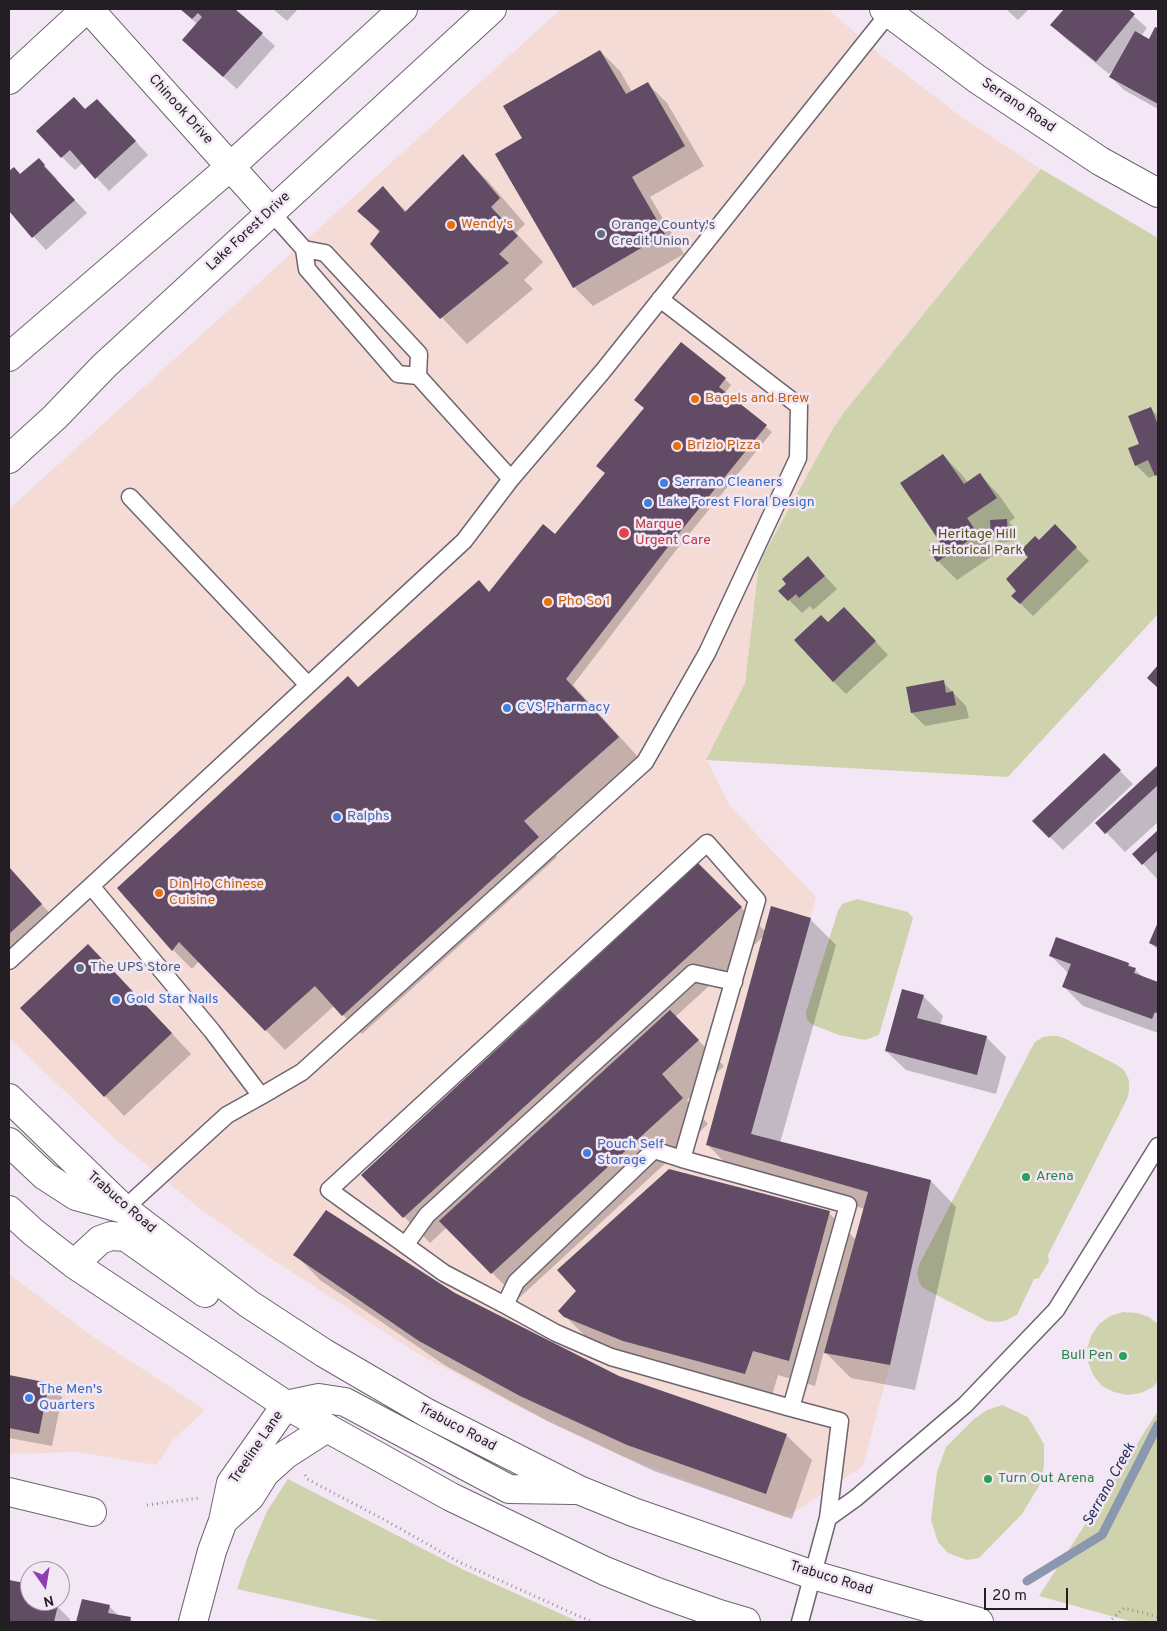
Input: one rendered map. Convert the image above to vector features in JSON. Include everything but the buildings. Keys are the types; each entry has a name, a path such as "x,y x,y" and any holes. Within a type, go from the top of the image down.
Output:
{"main road":[{"path":"9,80 87,9"},
{"name":"Chinook Drive","path":"87,9 271,212"},
{"path":"9,357 230,167 403,9"},
{"name":"Lake Forest Drive","path":"9,459 55,417 104,366 492,9"},
{"name":"Serrano Road","path":"886,11 976,79 1100,161 1158,193"},
{"name":"Trabuco Road","path":"9,1098 124,1209 249,1304 324,1353 426,1412 579,1490 633,1512 813,1575 979,1622"},
{"path":"9,1142 45,1176 76,1196 124,1209"},
{"path":"9,1210 33,1232 74,1264 286,1405 327,1428 451,1497 605,1570 666,1596 746,1622"},
{"path":"74,1264 100,1240 111,1236 126,1237 250,1324 287,1329"},
{"path":"286,1405 319,1398 345,1402 509,1489 579,1490"},
{"name":"Treeline Lane","path":"194,1622 212,1551 223,1521 231,1482 286,1405"},
{"name":"Treeline Lane","path":"223,1521 250,1497 265,1473 285,1455 327,1428"},
{"path":"9,1492 92,1512"}],"lane":[{"path":"9,961 464,541 511,479 603,371 886,11"},
{"path":"271,212 304,249 307,269 398,374 418,376"},
{"path":"304,249 326,254 418,354 418,376 511,479"},
{"path":"124,1209 227,1115 302,1072 645,762 707,653 798,458 799,406 660,299"},
{"path":"130,497 308,685"},
{"path":"682,1159 757,900 707,842 329,1190 444,1273 506,1304 556,1333 611,1358 840,1421 828,1518 800,1622"},
{"path":"91,886 212,1031 261,1096"},
{"path":"406,1244 427,1215 693,973 734,982"},
{"path":"828,1518 856,1498 965,1405 1056,1310 1158,1146"},
{"path":"506,1304 516,1282 654,1150 848,1205 791,1408"}],"path":[{"path":"303,1471 307,1479 383,1518 459,1562 592,1622"},
{"path":"148,1505 206,1497"},
{"path":"1112,1619 1124,1608 1158,1617"}],"shaded area":[{"path":"561,9 828,9 883,57 960,116 1041,169 845,411 832,430 759,563 745,683 707,760 730,806 816,897 751,1134 931,1180 890,1365 863,1466 786,1518 620,1455 515,1405 420,1355 267,1256 199,1208 115,1139 9,1038 9,509"},
{"path":"9,1274 92,1336 205,1410 173,1440 157,1465 78,1452 9,1454"}],"green space":[{"name":"Heritage Hill Historical Park","path":"1041,169 1158,238 1158,614 1008,777 706,760 745,683 759,563 832,430 845,411"},
{"path":"857,899 908,912 913,918 879,1035 865,1040 839,1035 813,1025 807,1020 806,1012 838,911 842,904"},
{"name":"Arena","path":"1049,1036 1058,1036 1066,1039 1117,1065 1124,1070 1129,1080 1129,1091 1127,1099 1048,1255 1049,1261 1039,1278 1034,1279 1017,1315 1004,1321 987,1321 923,1288 917,1274 919,1265 1032,1047 1035,1042"},
{"name":"Bull Pen","path":"1123,1312 1137,1313 1149,1317 1158,1324 1158,1381 1153,1387 1141,1393 1127,1395 1114,1392 1102,1386 1093,1375 1088,1362 1087,1349 1091,1336 1099,1324 1110,1316"},
{"name":"Turn Out Arena","path":"1002,1405 1028,1417 1044,1444 1044,1466 1039,1486 1022,1514 979,1558 967,1560 948,1553 938,1542 931,1520 937,1472 946,1447 974,1419 987,1410"},
{"path":"1158,1411 1158,1622 1133,1622 1039,1596"},
{"path":"288,1479 464,1570 579,1622 385,1622 237,1589 267,1511"}],"waterway":[{"name":"Serrano Creek","path":"1027,1581 1102,1535 1158,1425"}],"place":[{"name":"Wendy's","path":"451,225"},
{"name":"Orange County's Credit Union","path":"601,234"},
{"name":"Bagels and Brew","path":"695,399"},
{"name":"Brizio Pizza","path":"677,446"},
{"name":"Serrano Cleaners","path":"664,483"},
{"name":"Lake Forest Floral Design","path":"648,503"},
{"name":"Marque Urgent Care","path":"624,533"},
{"name":"Pho So 1","path":"548,602"},
{"name":"CVS Pharmacy","path":"507,708"},
{"name":"Ralphs","path":"337,817"},
{"name":"Din Ho Chinese Cuisine","path":"159,893"},
{"name":"The UPS Store","path":"80,968"},
{"name":"Gold Star Nails","path":"116,1000"},
{"name":"Pouch Self Storage","path":"587,1153"},
{"name":"Arena","path":"1026,1177"},
{"name":"Bull Pen","path":"1123,1356"},
{"name":"The Men's Quarters","path":"29,1398"},
{"name":"Turn Out Arena","path":"988,1479"}]}
